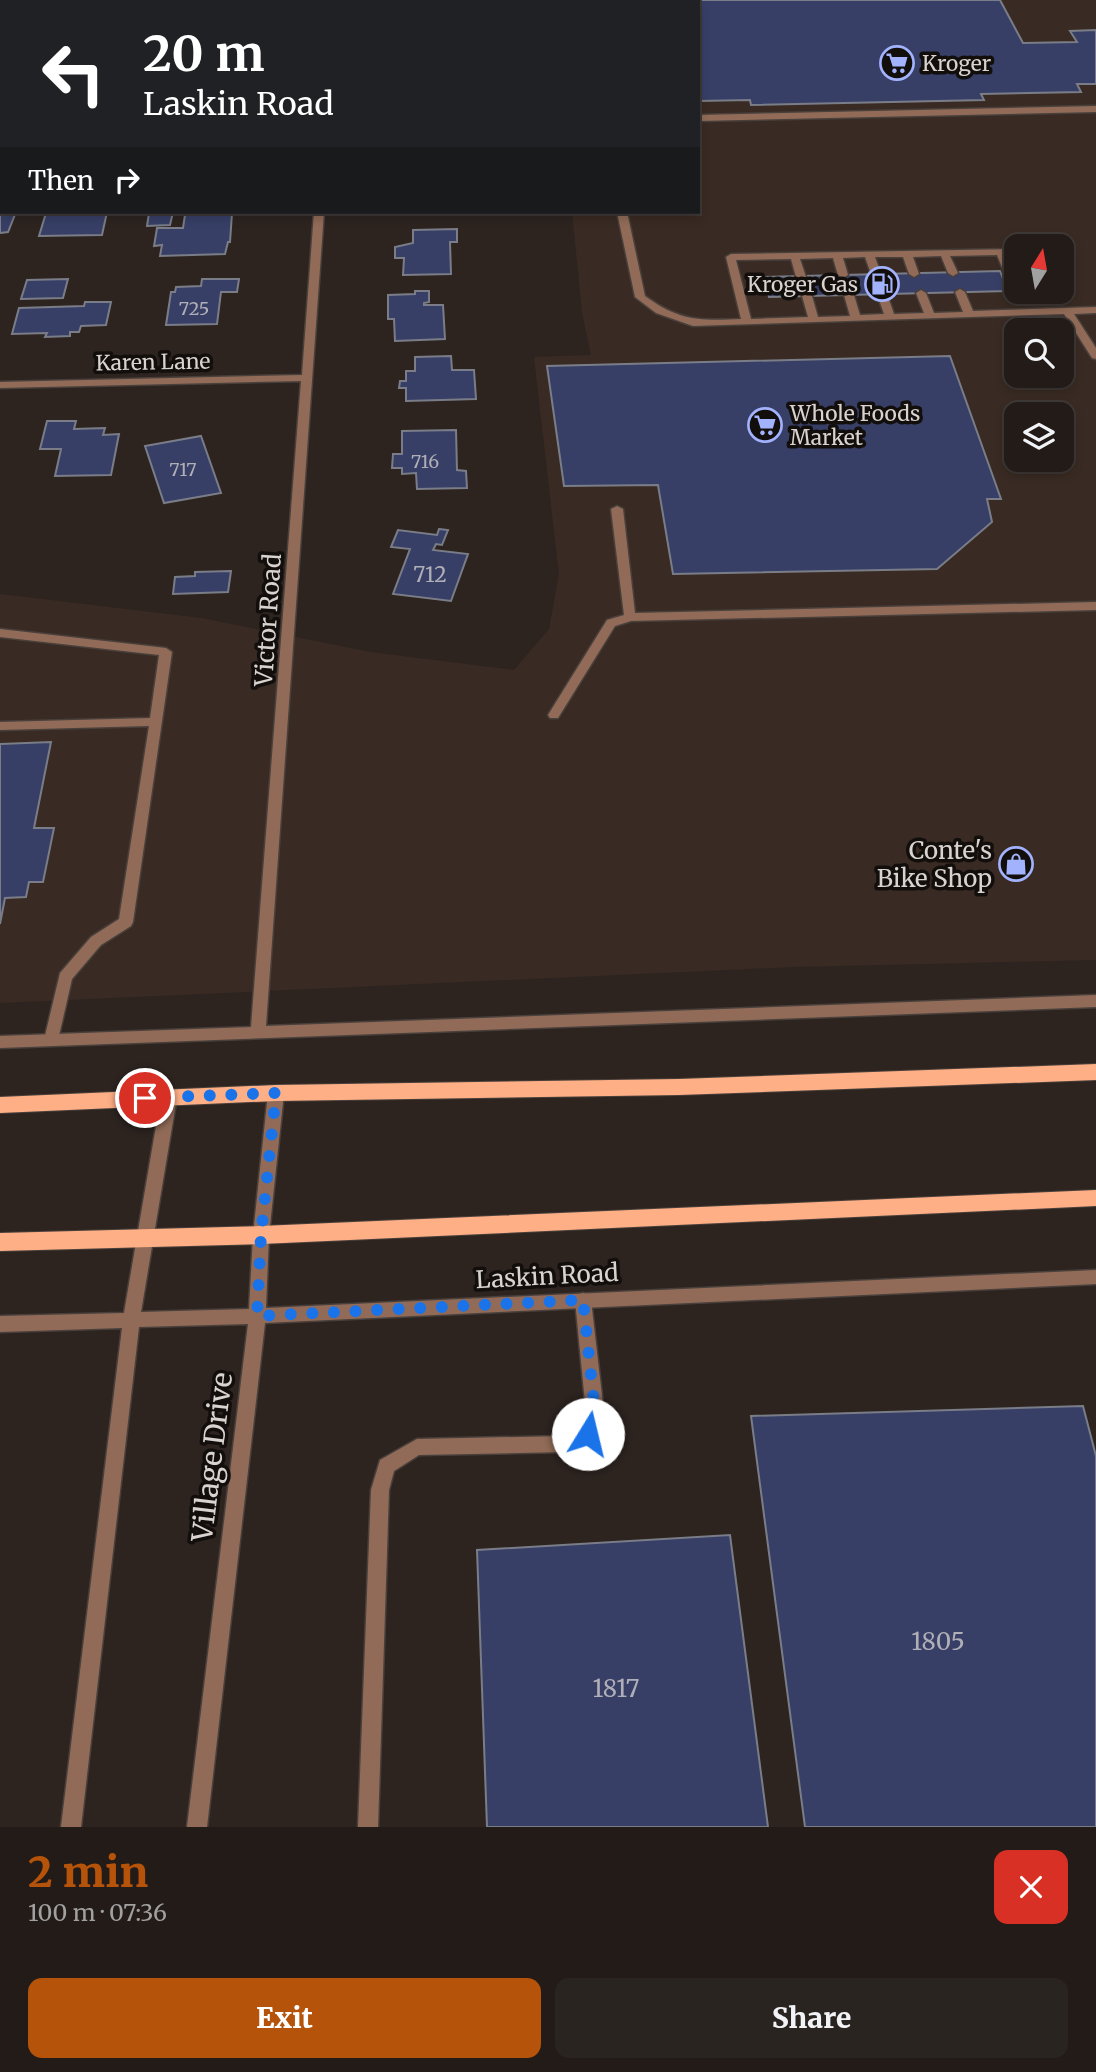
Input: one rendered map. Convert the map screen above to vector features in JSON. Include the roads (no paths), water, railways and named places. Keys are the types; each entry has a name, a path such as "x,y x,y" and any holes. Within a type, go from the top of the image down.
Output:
{"main road":[{"path":"0,1105 276,1093 679,1087 1096,1072"},
{"path":"0,1242 261,1235 1096,1198"}],"street":[{"path":"700,118 1096,108"},
{"name":"Victor Road","path":"258,1032 319,214"},
{"path":"622,214 640,297 659,311 697,324 1096,310"},
{"path":"1000,252 1004,261"},
{"path":"747,322 731,257 1004,252"},
{"path":"944,253 953,272"},
{"path":"869,254 876,275"},
{"path":"907,254 914,274"},
{"path":"837,255 843,275"},
{"path":"795,256 801,276"},
{"path":"960,292 969,315"},
{"path":"921,293 930,316"},
{"path":"882,294 890,317"},
{"path":"849,295 856,318"},
{"path":"807,296 814,320"},
{"path":"1022,304 1026,313"},
{"path":"1067,311 1096,356"},
{"name":"Karen Lane","path":"0,385 308,378"},
{"path":"617,509 630,617"},
{"path":"554,715 611,624 630,617 1096,606"},
{"path":"0,633 166,652 126,922 96,942 65,977 51,1040"},
{"path":"0,726 156,722"},
{"path":"0,1042 1096,1002"},
{"name":"Village Drive","path":"197,1827 257,1316 261,1235 276,1093"},
{"path":"71,1827 131,1320 169,1097"},
{"name":"Laskin Road","path":"0,1324 257,1316 1096,1277"},
{"path":"368,1827 380,1490 386,1466 417,1447 565,1444 588,1434 595,1413 583,1300"}],"place":[{"name":"Kroger","path":"897,63"},
{"name":"Kroger Gas","path":"882,284"},
{"name":"Whole Foods Market","path":"765,425"},
{"name":"Conte's Bike Shop","path":"1016,864"}]}
